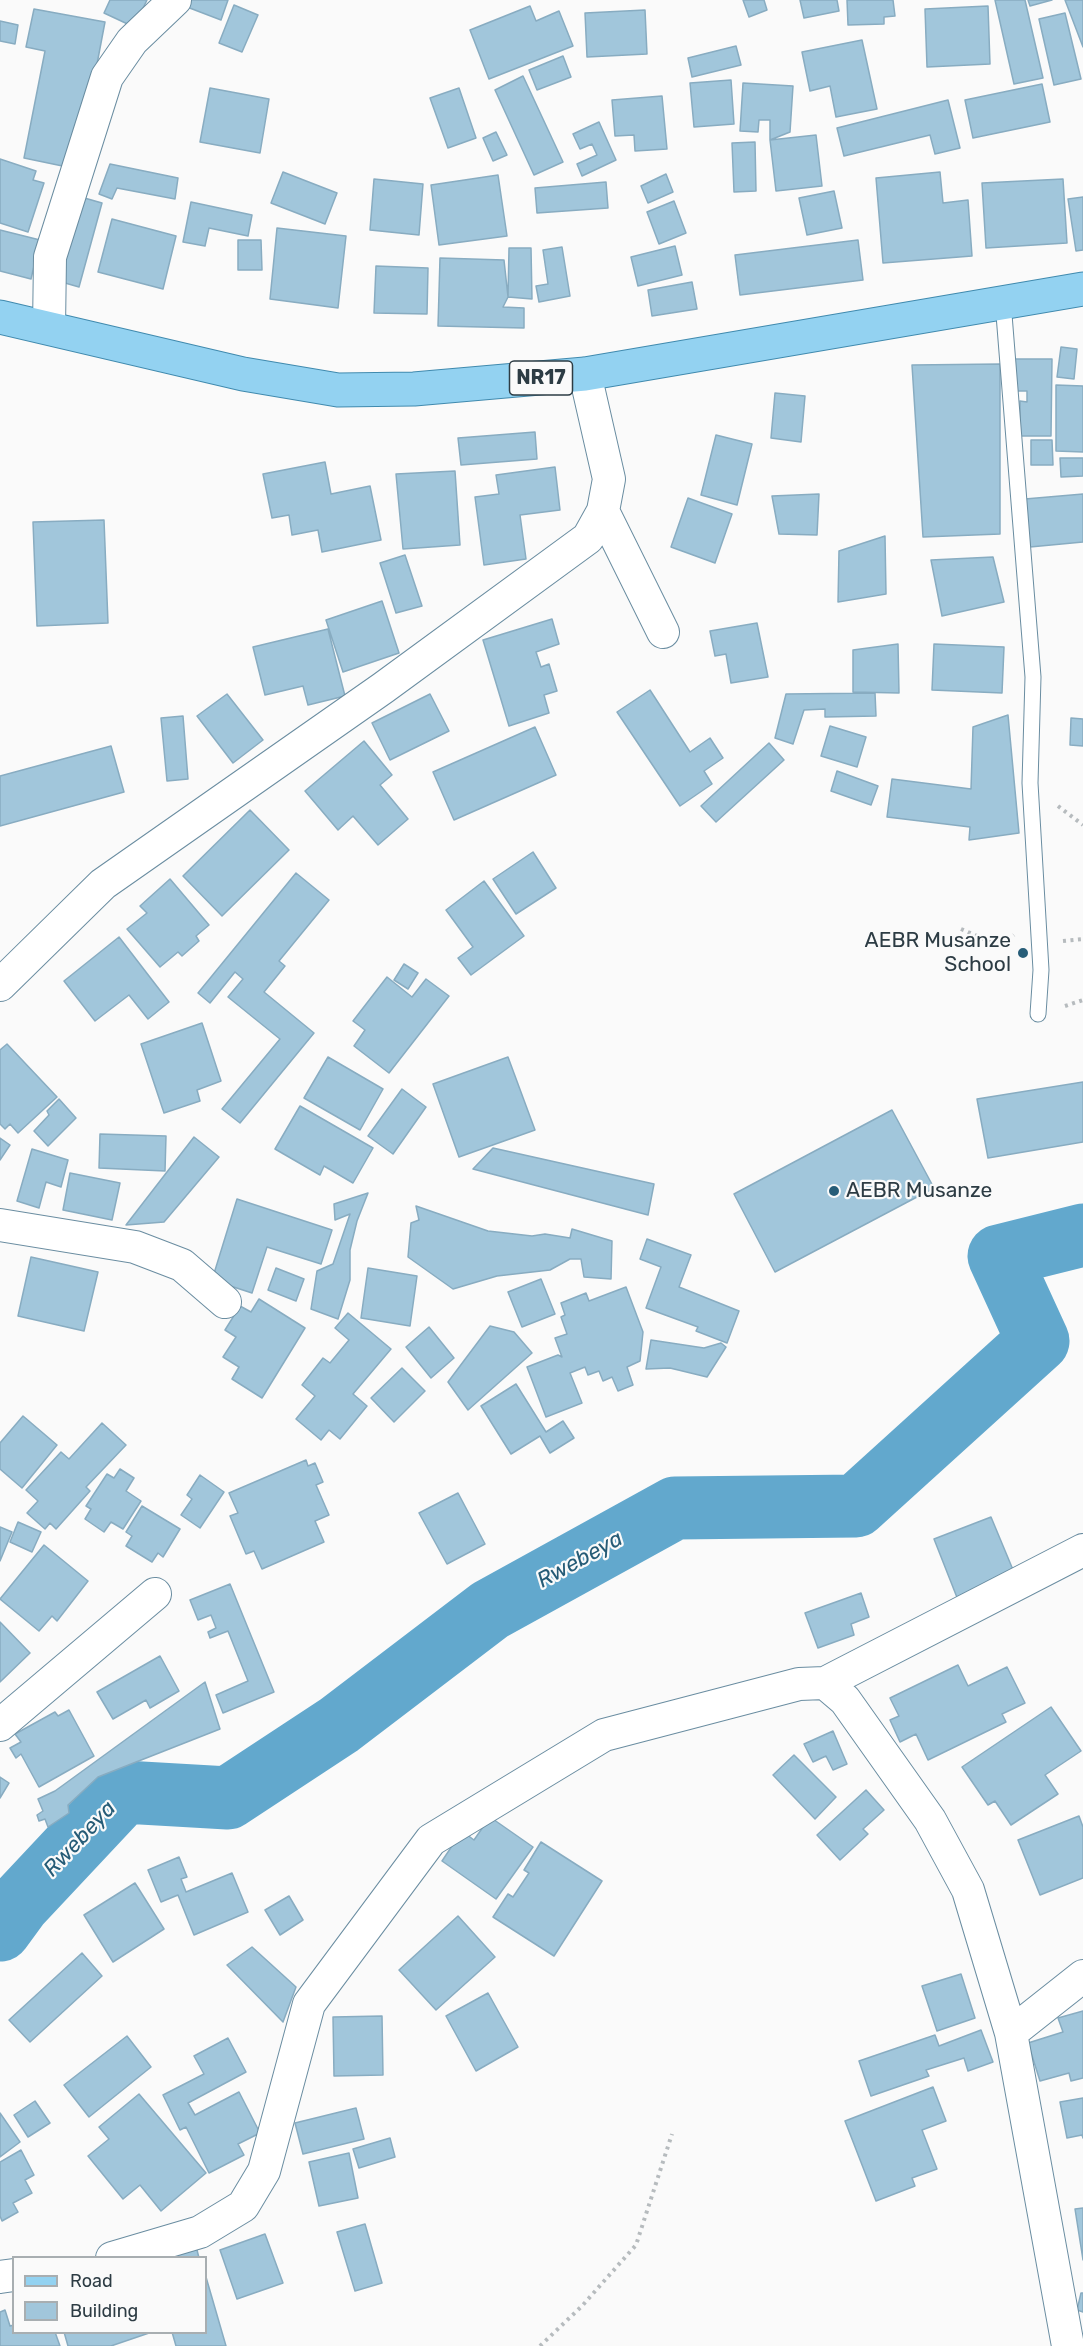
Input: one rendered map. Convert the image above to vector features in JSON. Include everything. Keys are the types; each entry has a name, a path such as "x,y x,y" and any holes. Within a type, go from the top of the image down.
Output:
{"main road":[{"name":"NR17","path":"0,317 243,374 338,390 414,389 585,374 1083,289"}],"street":[{"path":"49,328 50,257 107,77 132,41 175,0"},
{"path":"0,985 103,884 373,694 588,538 603,511 609,479 585,374"},
{"path":"603,511 663,632"},
{"path":"0,1225 135,1247 182,1265 225,1302"},
{"path":"119,2256 200,2232 243,2206 264,2171 309,2004 431,1840 604,1734 799,1684 825,1683 1083,1550"},
{"path":"0,1725 155,1594"},
{"path":"825,1683 846,1700 930,1820 968,1890 1011,2033 1068,2346"},
{"path":"1011,2033 1083,1976"}],"lane":[{"path":"1003,302 1033,677 1030,783 1035,899 1041,970 1038,1014"}],"path":[{"path":"962,929 1000,946 1024,927 1035,899"},
{"path":"540,2346 582,2306 636,2245 672,2134"}],"building":[{"path":"110,0 147,0 134,27 104,13"},
{"path":"189,0 228,0 221,20 187,7"},
{"path":"743,0 764,0 767,10 749,17"},
{"path":"800,0 837,0 839,11 804,18"},
{"path":"847,0 893,0 895,16 884,17 884,24 848,25"},
{"path":"995,0 1025,0 1043,78 1014,84"},
{"path":"1028,0 1052,0 1030,6"},
{"path":"1065,0 1083,0 1083,47"},
{"path":"234,5 258,15 242,52 219,43"},
{"path":"530,6 536,21 559,11 573,46 489,79 470,30"},
{"path":"988,6 990,64 927,67 925,9"},
{"path":"34,9 105,22 77,169 24,158 45,51 26,47"},
{"path":"645,10 647,54 587,57 585,13"},
{"path":"1065,13 1081,79 1054,85 1039,19"},
{"path":"0,21 18,25 15,44 0,41"},
{"path":"862,40 877,109 836,117 830,86 810,91 802,52"},
{"path":"736,46 741,65 692,77 688,58"},
{"path":"563,56 571,77 537,90 529,70"},
{"path":"523,76 563,162 534,175 495,90"},
{"path":"731,80 734,124 694,127 690,83"},
{"path":"743,83 793,86 790,132 770,140 770,120 759,120 758,132 740,131"},
{"path":"1042,84 1050,122 973,138 965,100"},
{"path":"210,88 269,99 260,153 200,142"},
{"path":"459,88 476,138 448,148 430,98"},
{"path":"662,96 667,149 635,151 634,135 615,136 612,100"},
{"path":"948,100 960,148 935,154 930,135 844,156 837,128"},
{"path":"599,122 616,160 582,176 577,164 597,155 592,144 580,149 573,134"},
{"path":"496,132 507,155 493,161 483,138"},
{"path":"816,135 822,186 776,191 770,140"},
{"path":"755,142 756,191 734,192 732,143"},
{"path":"0,159 36,171 33,180 44,183 28,232 0,223"},
{"path":"110,164 178,178 175,199 117,188 112,199 99,194"},
{"path":"283,172 337,193 325,224 271,203"},
{"path":"940,172 943,203 968,200 972,256 883,263 876,178"},
{"path":"666,174 673,192 648,203 641,186"},
{"path":"498,175 507,236 439,245 431,185"},
{"path":"374,179 423,184 419,235 370,230"},
{"path":"1063,179 1067,243 986,248 982,183"},
{"path":"606,182 608,208 537,213 535,188"},
{"path":"834,191 842,228 807,235 799,198"},
{"path":"81,197 102,203 79,287 58,281"},
{"path":"1083,197 1083,250 1076,251 1068,199"},
{"path":"674,201 686,233 659,244 647,212"},
{"path":"191,202 252,215 248,236 209,228 205,246 183,242"},
{"path":"112,219 176,236 163,289 98,272"},
{"path":"277,228 346,236 338,308 270,299"},
{"path":"0,230 40,240 31,279 0,271"},
{"path":"238,240 261,240 262,270 238,270"},
{"path":"858,240 863,280 740,295 735,255"},
{"path":"675,246 682,275 638,286 631,257"},
{"path":"562,247 570,296 539,302 536,286 548,284 543,250"},
{"path":"509,248 531,248 532,299 508,297"},
{"path":"440,258 504,260 508,297 503,307 524,308 524,328 438,326"},
{"path":"376,266 428,268 427,314 374,313"},
{"path":"692,282 697,309 652,316 648,290"},
{"path":"1061,347 1077,349 1074,379 1057,377"},
{"path":"1013,359 1052,359 1051,436 1020,436 1020,401 1027,402 1027,391 1013,391"},
{"path":"1000,364 1000,534 923,537 912,365"},
{"path":"1056,385 1083,386 1083,452 1056,451"},
{"path":"775,393 805,396 801,442 771,438"},
{"path":"535,432 537,459 461,465 458,438"},
{"path":"716,435 752,444 737,505 701,495"},
{"path":"1031,440 1052,440 1053,465 1031,465"},
{"path":"1060,458 1083,458 1083,476 1061,477"},
{"path":"325,462 331,494 370,486 381,540 322,552 318,530 292,535 289,515 272,518 263,474"},
{"path":"555,467 560,510 520,515 526,559 484,565 475,497 499,494 496,475"},
{"path":"455,471 460,545 403,549 396,474"},
{"path":"819,494 817,535 779,534 772,496"},
{"path":"1083,494 1083,542 1030,547 1025,499"},
{"path":"688,498 732,514 715,563 671,547"},
{"path":"104,520 108,623 37,626 33,522"},
{"path":"885,536 886,594 838,602 839,551"},
{"path":"405,555 422,606 396,613 380,563"},
{"path":"993,557 1004,602 942,616 931,560"},
{"path":"382,601 399,653 343,672 326,620"},
{"path":"552,619 559,644 536,652 541,667 549,664 557,691 544,695 549,713 509,726 483,640"},
{"path":"757,623 768,677 731,683 726,654 715,656 710,631"},
{"path":"328,629 345,696 308,705 303,686 265,695 253,647"},
{"path":"898,644 899,693 853,692 853,650"},
{"path":"934,644 1004,647 1002,693 932,690"},
{"path":"650,690 690,752 710,738 723,758 704,771 712,784 680,806 617,712"},
{"path":"875,693 876,716 825,717 825,709 804,710 793,744 775,738 786,694"},
{"path":"227,694 263,740 233,763 197,716"},
{"path":"430,694 449,731 390,760 372,723"},
{"path":"1008,715 1019,833 969,840 970,827 887,817 892,779 971,789 973,727"},
{"path":"183,716 188,779 167,781 161,718"},
{"path":"1071,718 1083,719 1083,746 1070,745"},
{"path":"830,726 866,737 857,767 821,756"},
{"path":"535,727 556,775 454,820 433,772"},
{"path":"364,741 392,775 380,785 408,819 378,845 353,816 338,830 305,791"},
{"path":"769,743 784,760 716,822 701,806"},
{"path":"111,746 124,792 0,826 0,776"},
{"path":"837,771 878,786 871,805 831,791"},
{"path":"250,810 289,850 222,916 183,876"},
{"path":"533,852 556,888 516,914 493,879"},
{"path":"296,873 329,900 279,961 285,966 264,992 314,1033 240,1123 222,1109 280,1039 228,997 243,979 235,972 210,1003 198,993"},
{"path":"170,879 209,925 196,936 199,941 182,956 178,952 160,967 127,929 147,913 140,906"},
{"path":"484,881 524,936 471,975 458,958 473,947 446,910"},
{"path":"119,937 169,1002 148,1019 129,995 95,1021 64,981"},
{"path":"404,964 418,973 408,989 394,980"},
{"path":"387,977 412,997 426,979 449,996 389,1073 354,1046 365,1030 353,1021"},
{"path":"202,1023 221,1081 197,1090 200,1101 164,1113 141,1044"},
{"path":"7,1044 57,1097 18,1133 10,1124 5,1129 0,1124 0,1050"},
{"path":"328,1057 383,1089 360,1130 304,1098"},
{"path":"508,1057 535,1130 459,1157 433,1084"},
{"path":"1083,1082 1083,1142 988,1158 977,1099"},
{"path":"402,1089 426,1107 393,1154 368,1136"},
{"path":"59,1099 76,1118 48,1146 34,1131 49,1115 47,1111"},
{"path":"300,1106 373,1148 353,1183 324,1166 320,1175 275,1149"},
{"name":"AEBR Musanze","path":"892,1110 934,1188 775,1272 734,1194"},
{"path":"100,1134 166,1136 165,1171 99,1168"},
{"path":"194,1137 219,1157 164,1222 126,1225"},
{"path":"0,1138 10,1145 0,1160"},
{"path":"493,1148 654,1184 648,1215 473,1169"},
{"path":"32,1149 68,1160 61,1187 46,1182 39,1208 17,1201"},
{"path":"70,1173 120,1183 112,1220 63,1210"},
{"path":"368,1193 357,1221 350,1250 350,1280 338,1319 311,1309 317,1271 333,1264 350,1214 335,1220 334,1204"},
{"path":"237,1199 332,1230 321,1264 267,1247 252,1293 212,1280"},
{"path":"416,1206 488,1231 532,1236 545,1234 570,1238 572,1229 612,1241 611,1279 584,1277 581,1259 570,1259 550,1270 497,1276 453,1289 408,1257 411,1223 419,1220"},
{"path":"647,1239 691,1255 679,1287 739,1311 727,1343 696,1331 698,1327 646,1308 661,1267 640,1259"},
{"path":"31,1257 98,1272 84,1331 18,1316"},
{"path":"276,1268 304,1279 296,1301 268,1290"},
{"path":"368,1268 417,1276 410,1326 361,1318"},
{"path":"541,1279 555,1314 522,1327 508,1292"},
{"path":"626,1287 643,1332 640,1361 627,1367 633,1385 618,1391 612,1377 603,1381 599,1371 588,1375 585,1367 570,1373 582,1403 546,1417 527,1367 558,1355 562,1357 555,1338 567,1334 561,1317 565,1315 561,1303 586,1293 589,1301"},
{"path":"259,1299 305,1328 262,1398 232,1379 239,1367 223,1357 236,1337 225,1330 240,1306 251,1312"},
{"path":"348,1313 391,1349 353,1394 367,1406 340,1439 329,1430 321,1440 296,1419 315,1396 302,1385 323,1358 330,1363 349,1340 335,1328"},
{"path":"490,1326 514,1332 532,1353 468,1410 448,1382"},
{"path":"429,1327 454,1358 431,1378 406,1347"},
{"path":"651,1340 704,1348 721,1343 726,1347 707,1377 670,1368 646,1369"},
{"path":"402,1368 425,1391 394,1422 371,1398"},
{"path":"516,1384 546,1432 563,1421 574,1438 550,1453 540,1436 511,1454 481,1406"},
{"path":"23,1416 57,1445 22,1488 0,1469 0,1443"},
{"path":"102,1423 126,1445 86,1487 90,1491 56,1529 50,1523 45,1529 27,1513 38,1501 26,1490 61,1452 69,1459"},
{"path":"306,1460 308,1466 315,1463 323,1482 316,1485 329,1515 315,1521 324,1542 262,1569 254,1551 246,1554 230,1516 238,1513 229,1493"},
{"path":"120,1469 134,1478 126,1491 141,1501 123,1529 111,1522 104,1532 85,1519 91,1509 86,1506 107,1474 114,1478"},
{"path":"200,1475 224,1492 200,1528 181,1515 192,1499 187,1495"},
{"path":"458,1493 485,1544 447,1564 419,1513"},
{"path":"142,1506 180,1529 163,1557 158,1553 152,1562 126,1546 132,1536 126,1532"},
{"path":"991,1517 1016,1577 958,1600 934,1539"},
{"path":"18,1522 41,1532 32,1552 10,1542"},
{"path":"0,1527 12,1532 0,1561"},
{"path":"44,1545 88,1581 57,1621 52,1616 39,1631 0,1599"},
{"path":"230,1584 274,1692 223,1713 216,1695 248,1681 228,1631 210,1638 208,1632 216,1628 211,1615 198,1620 190,1600"},
{"path":"861,1593 869,1617 851,1624 854,1635 818,1648 805,1613"},
{"path":"0,1622 30,1653 0,1682"},
{"path":"160,1656 179,1691 150,1708 146,1700 113,1719 97,1692"},
{"path":"958,1665 968,1686 1007,1667 1025,1703 1002,1714 1006,1722 928,1760 916,1734 900,1742 890,1720 899,1716 890,1698"},
{"path":"205,1682 220,1729 98,1777 68,1805 69,1813 48,1827 45,1819 39,1821 37,1815 43,1811 38,1799 55,1791"},
{"path":"1051,1707 1081,1751 1045,1775 1058,1794 1011,1825 995,1801 988,1805 962,1767"},
{"path":"69,1710 94,1756 39,1787 21,1754 16,1758 10,1748 21,1742 15,1734 55,1712 58,1716"},
{"path":"833,1731 847,1764 833,1770 826,1756 813,1762 804,1744"},
{"path":"794,1755 836,1797 815,1819 773,1775"},
{"path":"0,1777 9,1783 0,1798"},
{"path":"866,1790 884,1810 863,1829 868,1834 840,1860 817,1835"},
{"path":"1079,1816 1083,1827 1083,1878 1040,1895 1018,1840"},
{"path":"490,1817 533,1847 496,1899 442,1861 462,1831 474,1840"},
{"path":"541,1842 602,1881 554,1956 493,1917 508,1894 513,1897 529,1873 524,1870"},
{"path":"179,1857 187,1877 181,1879 186,1892 232,1873 248,1912 194,1935 178,1895 161,1902 148,1870"},
{"path":"135,1883 164,1929 113,1962 84,1915"},
{"path":"289,1896 303,1920 280,1935 265,1910"},
{"path":"458,1916 495,1957 436,2010 399,1970"},
{"path":"252,1947 296,1987 283,2022 227,1965"},
{"path":"82,1953 102,1976 30,2042 9,2020"},
{"path":"961,1974 975,2018 937,2031 922,1986"},
{"path":"488,1993 518,2047 476,2071 446,2016"},
{"path":"1083,2011 1083,2078 1071,2081 1069,2073 1040,2081 1028,2043 1063,2032 1058,2018"},
{"path":"382,2016 383,2075 334,2076 333,2017"},
{"path":"981,2030 993,2062 968,2071 964,2058 926,2070 929,2076 871,2096 859,2061 935,2035 939,2046"},
{"path":"127,2036 151,2067 89,2117 64,2085"},
{"path":"228,2038 246,2072 188,2103 195,2115 239,2092 260,2133 238,2144 244,2155 209,2173 186,2127 180,2130 163,2095 204,2074 194,2056"},
{"path":"933,2087 946,2121 922,2130 937,2169 912,2178 915,2186 876,2201 845,2121"},
{"path":"139,2094 206,2173 161,2211 140,2185 123,2199 88,2156 109,2139 99,2127"},
{"path":"1083,2098 1083,2138 1082,2135 1067,2138 1060,2102"},
{"path":"35,2101 50,2123 28,2137 14,2115"},
{"path":"356,2108 364,2139 303,2154 295,2123"},
{"path":"0,2113 20,2142 0,2157"},
{"path":"390,2138 395,2157 359,2168 353,2149"},
{"path":"21,2150 34,2175 25,2180 32,2193 13,2203 18,2212 2,2221 0,2216 0,2162"},
{"path":"349,2153 358,2198 319,2206 309,2162"},
{"path":"1083,2208 1083,2260 1075,2209"},
{"path":"365,2224 382,2283 355,2291 337,2232"},
{"path":"265,2234 283,2283 237,2299 220,2250"},
{"path":"196,2246 198,2256 164,2256"},
{"path":"207,2280 226,2346 176,2346 173,2334 207,2334"},
{"path":"1081,2293 1083,2293 1083,2312 1077,2310"},
{"path":"5,2310 10,2326 12,2326 12,2334 56,2334 60,2346 0,2346 0,2312"},
{"path":"65,2334 146,2334 111,2346 68,2346"}],"waterway":[{"name":"Rwebeya","path":"0,1930 19,1904 124,1792 228,1798 339,1725 490,1610 675,1508 856,1506 1038,1341 999,1256 1083,1235"}],"place":[{"name":"AEBR Musanze School","path":"1023,953"},
{"name":"AEBR Musanze","path":"834,1191"}]}
